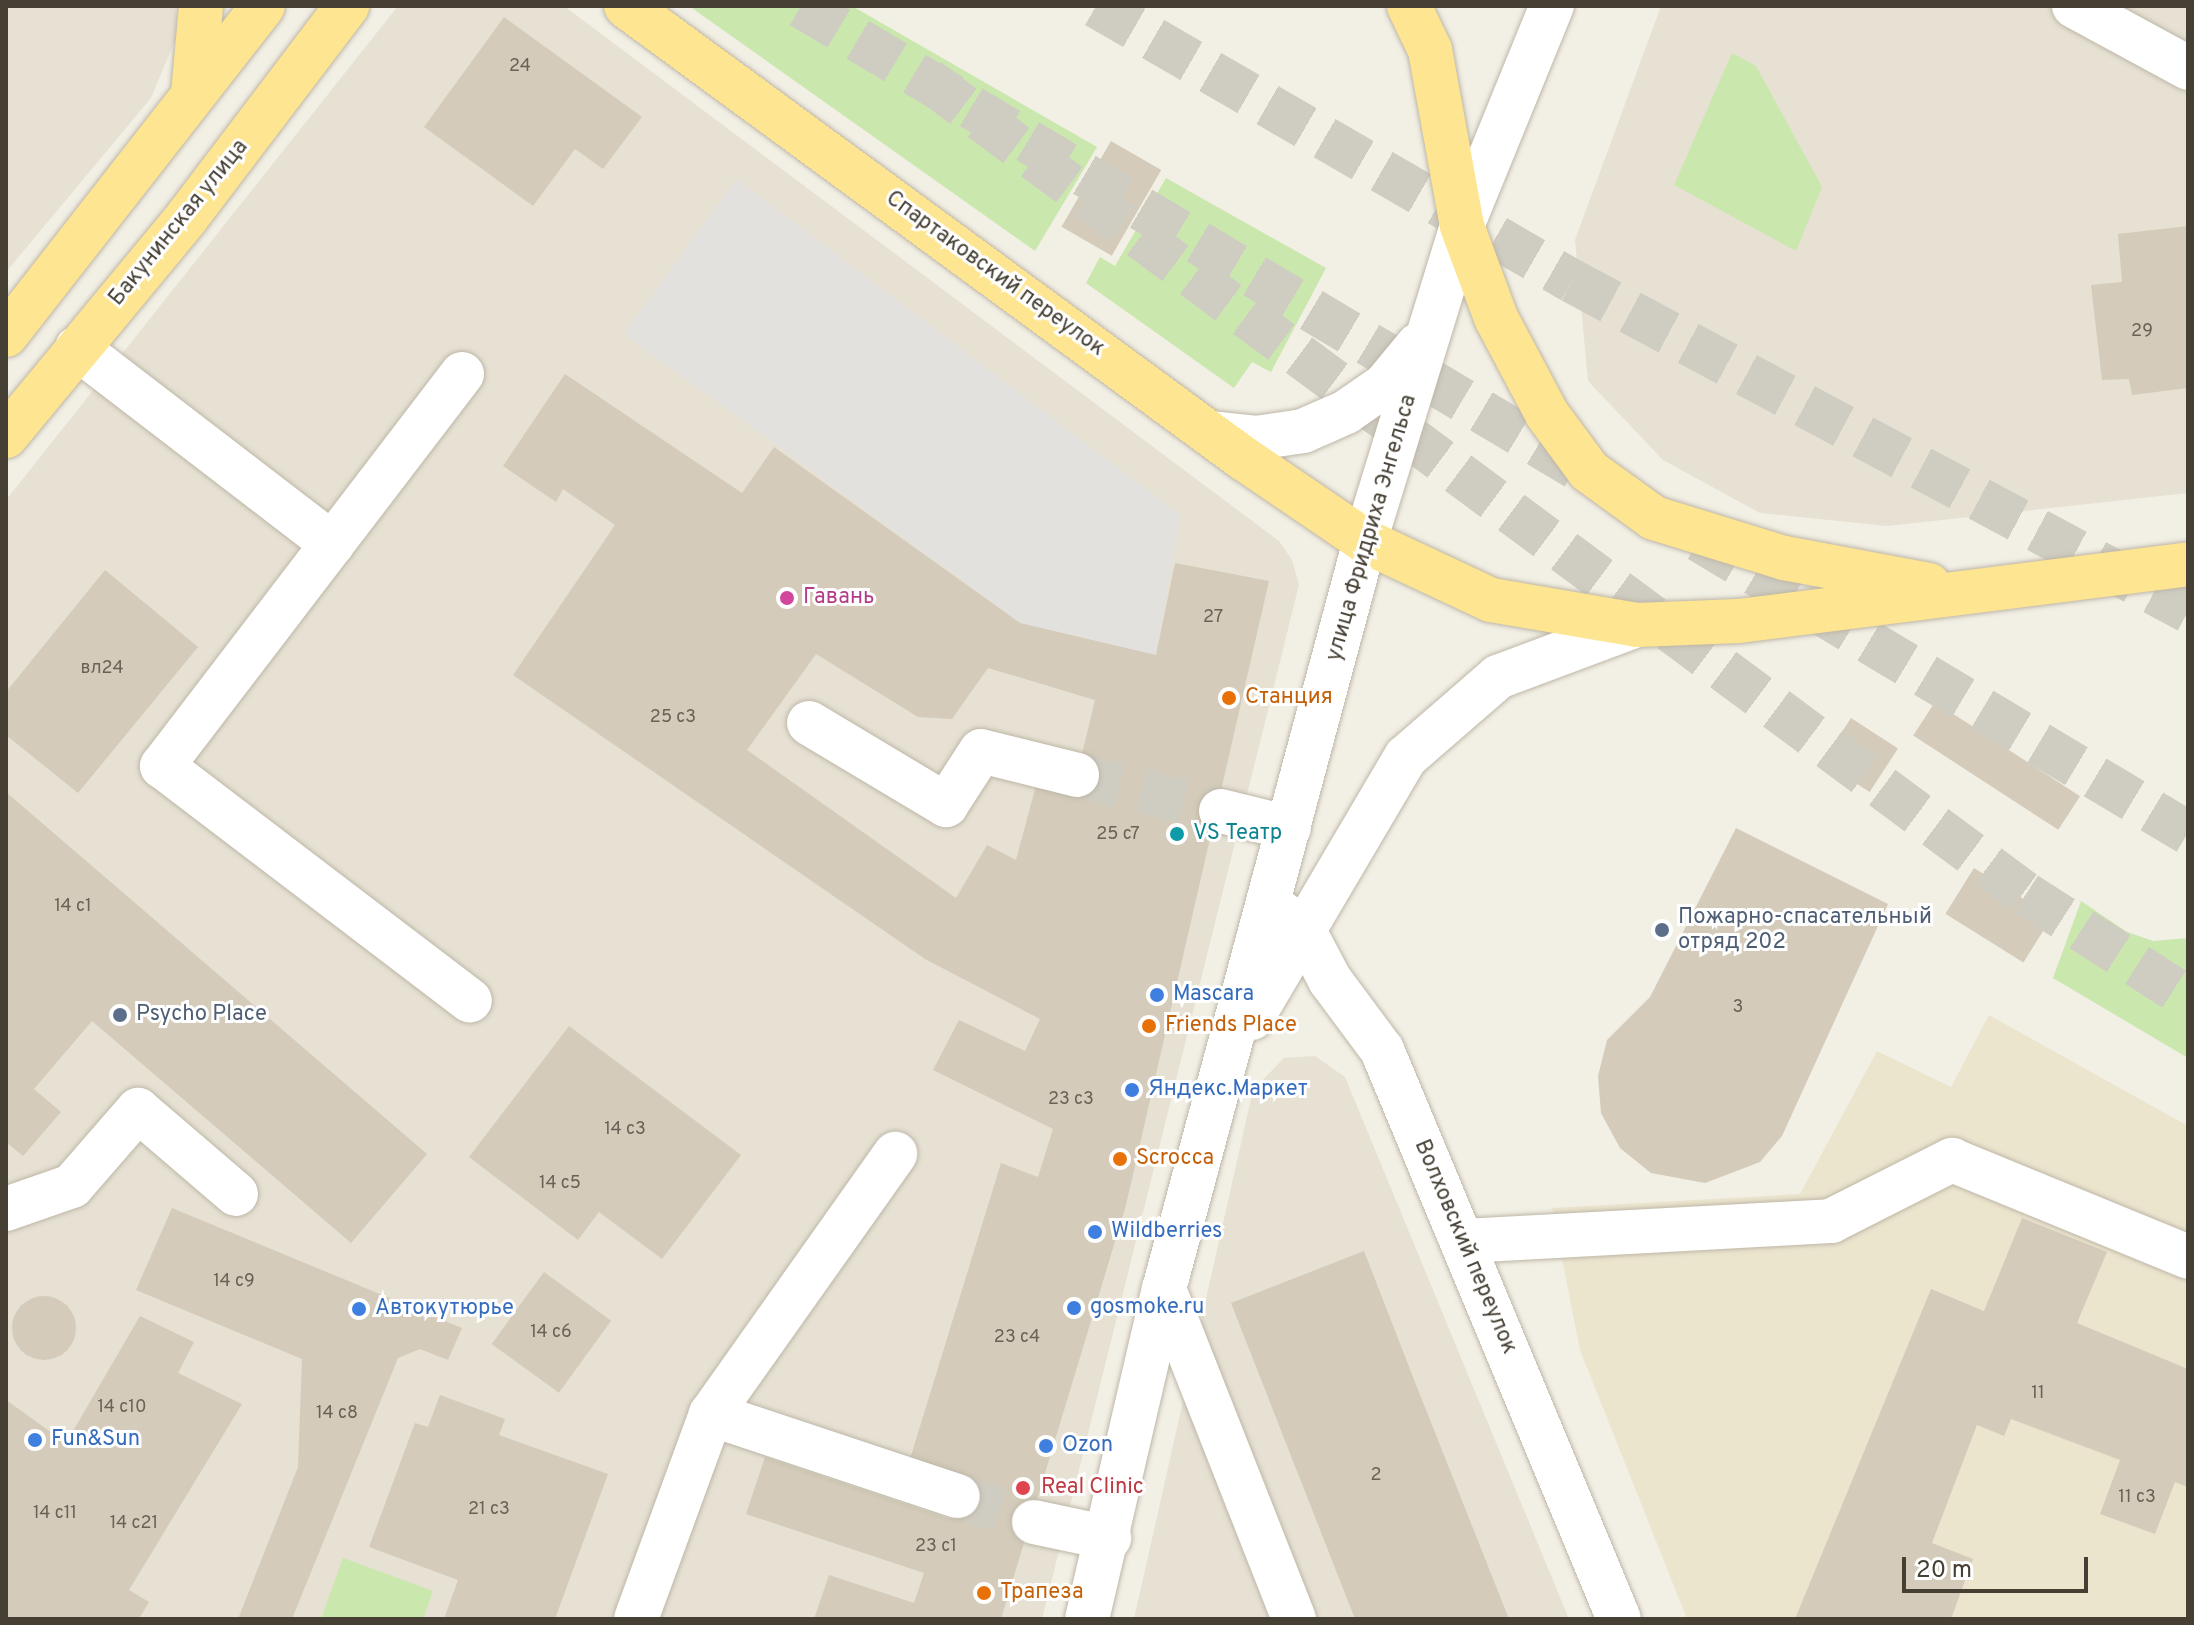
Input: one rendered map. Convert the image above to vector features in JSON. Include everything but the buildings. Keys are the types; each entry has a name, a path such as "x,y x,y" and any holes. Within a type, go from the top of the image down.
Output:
{"main road":[{"path":"190,103 201,6"},
{"path":"6,335 263,6"},
{"name":"Бакунинская улица","path":"6,436 347,6"},
{"path":"1409,6 1430,50 1462,226 1496,318 1547,414 1589,471 1654,518 1784,558 1974,593"},
{"name":"Спартаковский переулок","path":"632,8 1212,433 1365,541 1491,600 1637,625 1739,621 2188,564"}],"street":[{"name":"улица Фридриха Энгельса","path":"1087,1619 1109,1538 1164,1289 1365,541 1462,226 1552,6"},
{"path":"2074,6 2188,68"},
{"path":"1212,433 1256,438 1303,431 1346,412 1415,349 1436,307"},
{"path":"77,348 332,544"},
{"path":"462,374 162,766 470,1001"},
{"path":"1220,1076 1406,757 1449,715 1498,677 1637,625"},
{"path":"809,723 946,805 981,751 1077,775"},
{"path":"1221,811 1289,828"},
{"name":"Волховский переулок","path":"1268,903 1303,929 1382,1050 1619,1619"},
{"path":"6,1209 72,1186 138,1110 236,1194"},
{"path":"636,1619 711,1414 895,1154"},
{"path":"1463,1241 1831,1221 1952,1160 2188,1257"},
{"path":"1164,1289 1294,1619"},
{"path":"711,1414 958,1496"},
{"path":"1034,1522 1109,1538"}],"shaded area":[{"path":"6,6 175,6 179,31 151,98 6,272"},
{"path":"398,6 564,6 1279,541 1292,560 1299,585 1042,1619 6,1619 6,500"},
{"path":"1661,6 2188,6 2188,493 1887,526 1760,513 1663,460 1588,381 1575,240"},
{"path":"736,179 1181,515 1156,655 1020,623 624,334"},
{"path":"1989,1015 2188,1126 2188,1619 1687,1619 1580,1350 1552,1208 1800,1194 1877,1051 1951,1087"},
{"path":"1315,1056 1345,1077 1569,1619 1134,1619 1253,1090 1284,1058"}],"green space":[{"path":"689,6 852,6 1097,147 1035,251"},
{"path":"1732,53 1756,66 1822,187 1796,251 1674,185"},
{"path":"1166,178 1326,268 1271,372 1252,362 1234,388 1086,283 1100,257 1115,266"},
{"path":"2081,901 2127,932 2153,941 2188,938 2188,1058 2053,978"},
{"path":"343,1558 433,1591 423,1619 321,1619"}],"tunnel":[{"path":"801,6 1595,479"},
{"path":"1096,6 1572,281 2188,611"},
{"path":"928,80 2026,894 2188,998"},
{"path":"1699,540 2188,833"},
{"path":"1077,775 1221,811"},
{"path":"958,1496 1034,1522"}],"place":[{"name":"Гавань","path":"787,598"},
{"name":"Станция","path":"1229,698"},
{"name":"VS Театр","path":"1177,834"},
{"name":"Пожарно-спасательный отряд 202","path":"1662,930"},
{"name":"Mascara","path":"1157,995"},
{"name":"Psycho Place","path":"120,1015"},
{"name":"Friends Place","path":"1149,1026"},
{"name":"Яндекс.Маркет","path":"1132,1090"},
{"name":"Scrocca","path":"1120,1159"},
{"name":"Wildberries","path":"1095,1232"},
{"name":"gosmoke.ru","path":"1074,1308"},
{"name":"Автокутюрье","path":"359,1309"},
{"name":"Fun&Sun","path":"35,1440"},
{"name":"Ozon","path":"1046,1446"},
{"name":"Real Clinic","path":"1023,1488"},
{"name":"Трапеза","path":"984,1593"}]}
